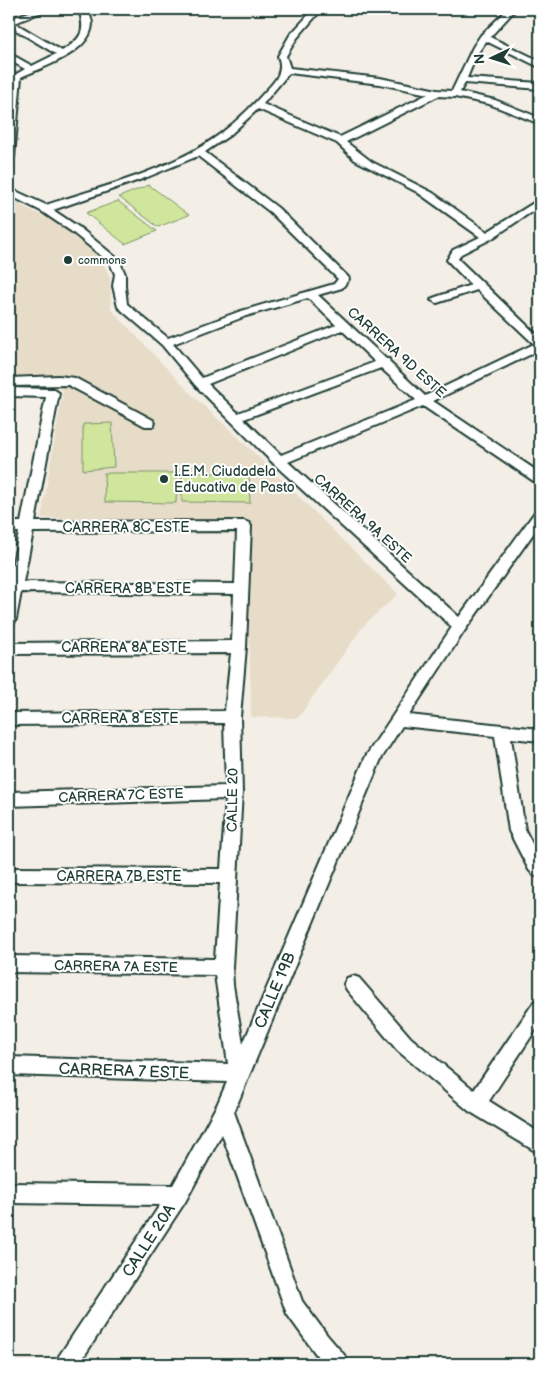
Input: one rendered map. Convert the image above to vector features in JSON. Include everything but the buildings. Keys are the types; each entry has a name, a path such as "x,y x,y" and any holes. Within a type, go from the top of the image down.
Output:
{"street":[{"path":"9,23 44,9"},
{"path":"9,157 13,76 63,55 81,40 88,29 88,21 83,9"},
{"path":"44,209 133,178 199,152 229,130 257,105 286,70 286,64 282,56 293,37 318,9"},
{"path":"455,94 464,80 473,55 484,37 512,9"},
{"path":"9,23 63,55"},
{"path":"484,37 540,64"},
{"path":"9,56 30,68"},
{"path":"286,70 380,81 437,93 455,94 492,102 540,121"},
{"path":"464,80 540,86"},
{"path":"340,141 437,93"},
{"path":"257,105 340,141 346,149 370,167 420,190 487,237"},
{"path":"166,343 242,314 338,286 344,279 274,210 199,152"},
{"name":"CARRERA 9A ESTE","path":"9,191 44,209 76,230 115,262 120,274 119,286 122,305 166,343 200,383 279,461 460,626"},
{"path":"279,461 424,401 540,345 452,260 453,256 487,237 540,202"},
{"path":"437,300 478,286"},
{"name":"CARRERA 9D ESTE","path":"311,295 385,362 424,401 540,479"},
{"path":"200,383 345,325"},
{"path":"236,418 385,362"},
{"path":"9,382 71,381 149,423"},
{"path":"9,392 53,393 9,620"},
{"name":"CALLE 19B","path":"224,1112 374,756 460,626 540,515"},
{"name":"CARRERA 8C ESTE","path":"9,527 244,526"},
{"name":"CALLE 20","path":"239,1073 224,985 223,967 234,792 232,717 239,646 244,526"},
{"name":"CARRERA 8B ESTE","path":"15,587 241,589"},
{"name":"CARRERA 8A ESTE","path":"9,648 239,646"},
{"name":"CARRERA 8 ESTE","path":"9,719 232,717"},
{"path":"398,720 540,735"},
{"path":"502,731 517,831 535,865 540,870"},
{"name":"CARRERA 7C ESTE","path":"9,799 234,792"},
{"name":"CARRERA 7B ESTE","path":"9,875 229,876"},
{"name":"CARRERA 7A ESTE","path":"9,964 223,967"},
{"path":"352,984 404,1044 476,1104 540,1144"},
{"path":"476,1104 540,1008"},
{"name":"CARRERA 7 ESTE","path":"9,1066 239,1073"},
{"path":"224,1112 294,1307 318,1343 338,1364"},
{"name":"CALLE 20A","path":"67,1364 178,1195 224,1112"},
{"path":"9,1193 178,1195"}],"shaded area":[{"name":"I.E.M. Ciudadela Educativa de Pasto","path":"9,199 58,224 101,258 110,277 111,309 192,395 241,440 398,594 364,625 298,718 251,717 249,614 251,521 41,518 63,390 50,383 9,384"}],"green space":[{"path":"149,185 189,215 158,227 119,197"},
{"path":"118,201 157,231 125,244 86,213"},
{"path":"112,423 114,467 83,470 83,424"},
{"path":"182,472 249,474 250,503 182,502"},
{"path":"104,473 177,473 176,503 105,502"}],"place":[{"name":"commons","path":"68,260"},
{"name":"I.E.M. Ciudadela Educativa de Pasto","path":"164,479"}]}
